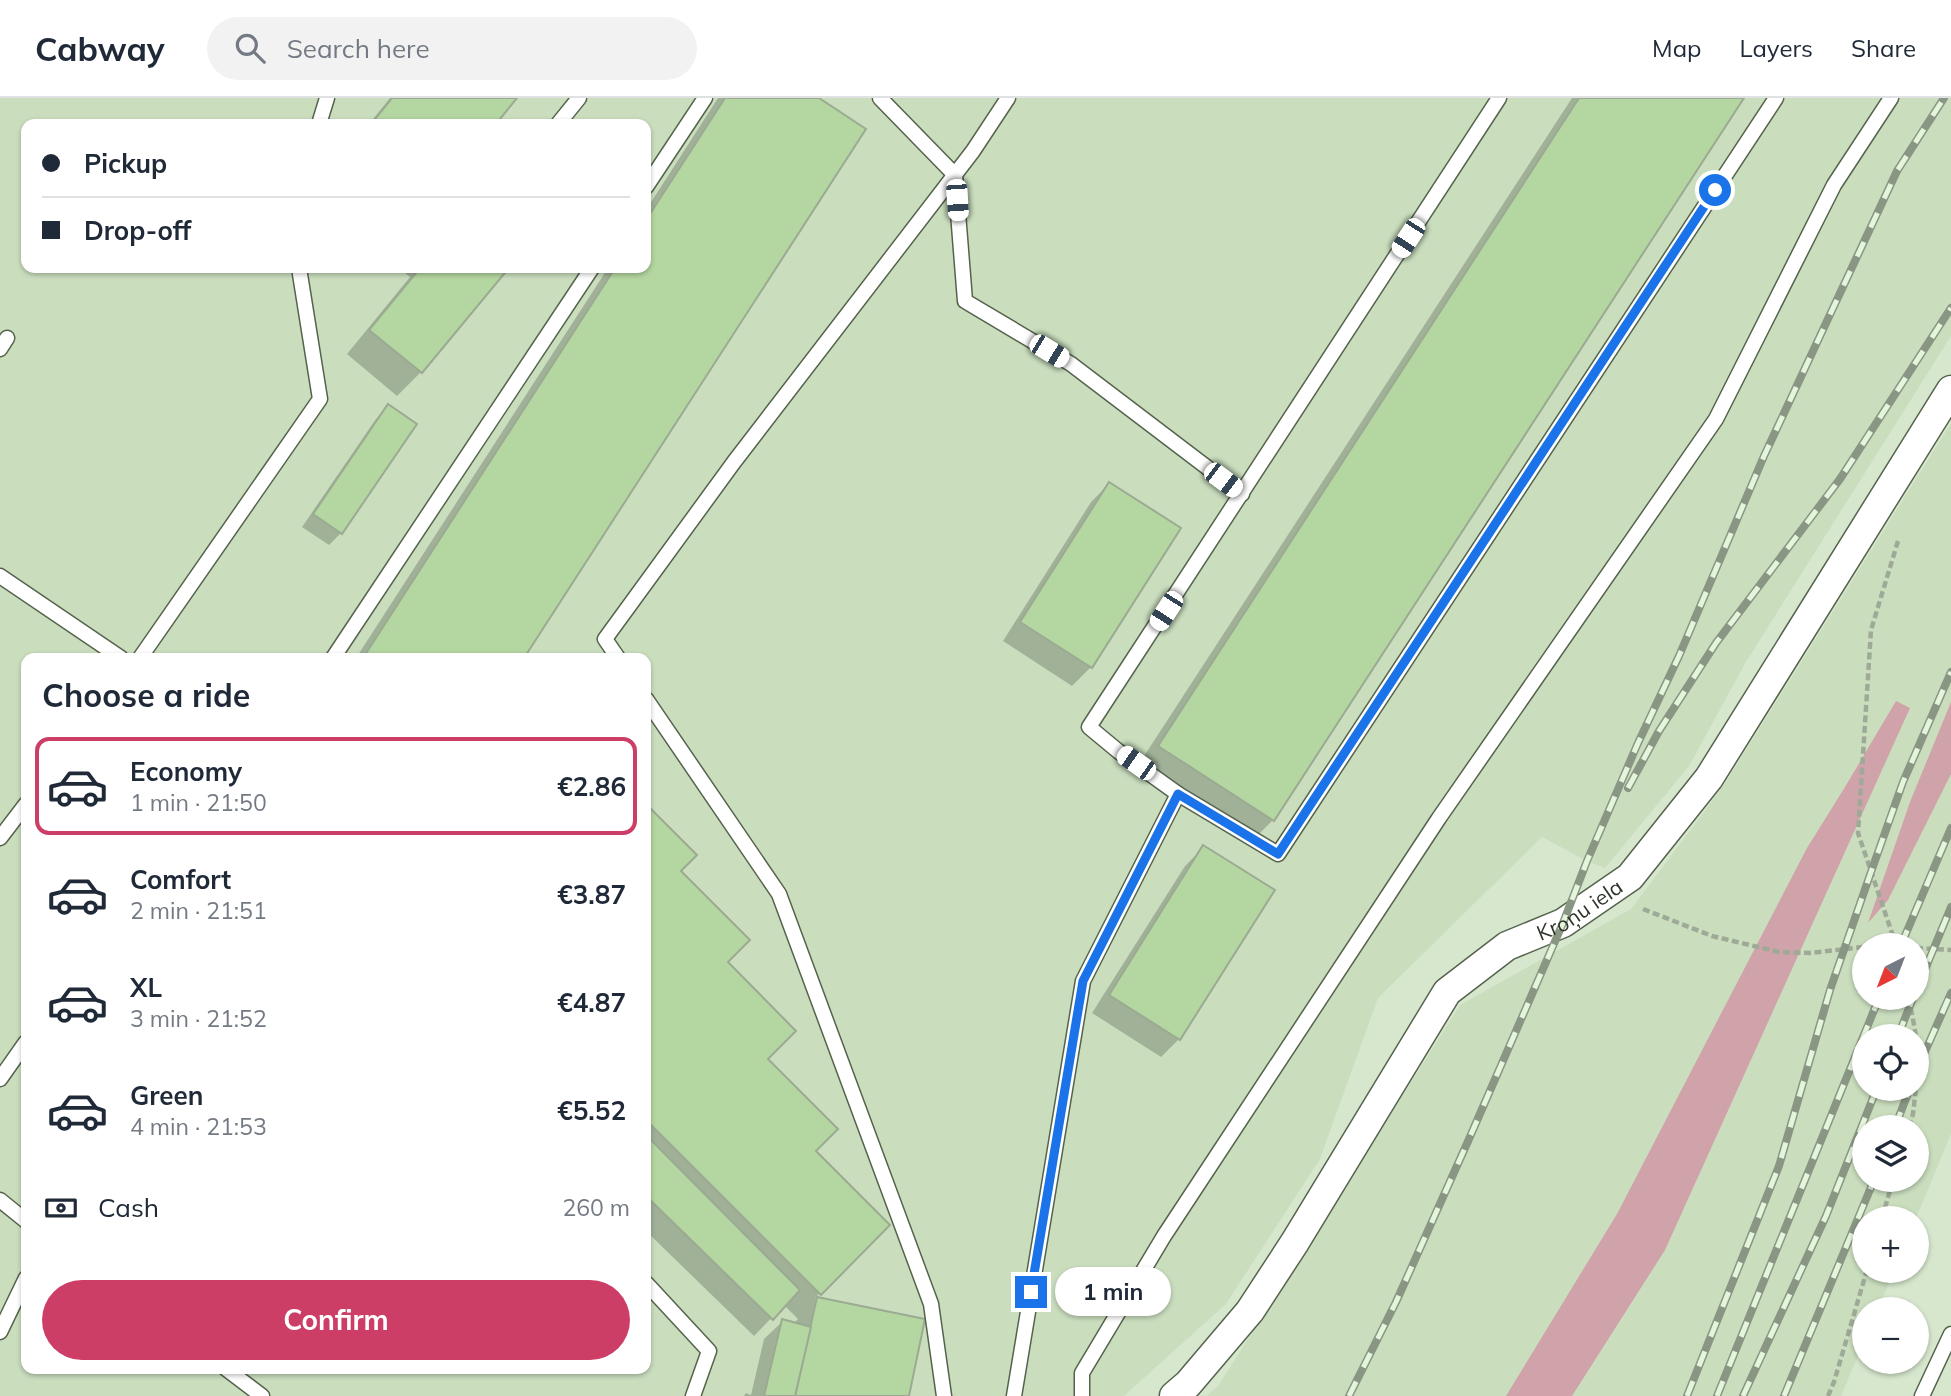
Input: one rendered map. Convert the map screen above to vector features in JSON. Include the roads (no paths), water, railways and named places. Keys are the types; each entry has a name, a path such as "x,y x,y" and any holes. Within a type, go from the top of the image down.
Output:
{"street":[{"name":"Kroņu iela","path":"1174,1396 1188,1384 1250,1311 1303,1230 1447,992 1507,946 1563,923 1630,877 1709,778 1951,390"}],"lane":[{"path":"321,119 327,98"},
{"path":"562,119 579,98"},
{"path":"651,179 705,98"},
{"path":"880,98 956,174 965,301 1071,364 1242,494"},
{"path":"615,653 605,639 734,462 956,174 1008,98"},
{"path":"1499,98 1089,727 1178,794 1278,854 1776,98"},
{"path":"1082,1396 1082,1373 1164,1236 1439,818 1716,419 1834,185 1891,98"},
{"path":"143,653 320,399 300,273"},
{"path":"336,653 589,273"},
{"path":"0,576 114,653"},
{"path":"651,706 779,894 931,1304 944,1396"},
{"path":"1014,1396 1083,981 1178,794"},
{"path":"0,838 21,811"},
{"path":"0,1079 21,1049"},
{"path":"0,1200 21,1217"},
{"path":"0,1332 21,1288"},
{"path":"651,1288 709,1350 693,1396"},
{"path":"1922,1396 1951,1334"},
{"path":"233,1374 262,1396"}],"railway":[{"path":"1349,1396 1396,1302 1469,1139 1764,456 1897,171 1944,98"},
{"path":"1628,788 1659,731 1716,643 1840,479 1951,308"},
{"path":"1687,1396 1779,1166 1830,990 1871,872 1903,782 1951,672"},
{"path":"1906,933 1951,828"},
{"path":"1929,960 1951,907"},
{"path":"1929,1043 1951,993"},
{"path":"1717,1396 1874,1010"},
{"path":"1903,1024 1908,1010"},
{"path":"1743,1396 1826,1216 1872,1101"},
{"path":"1900,1115 1905,1101"},
{"path":"1784,1396 1869,1192"}]}
